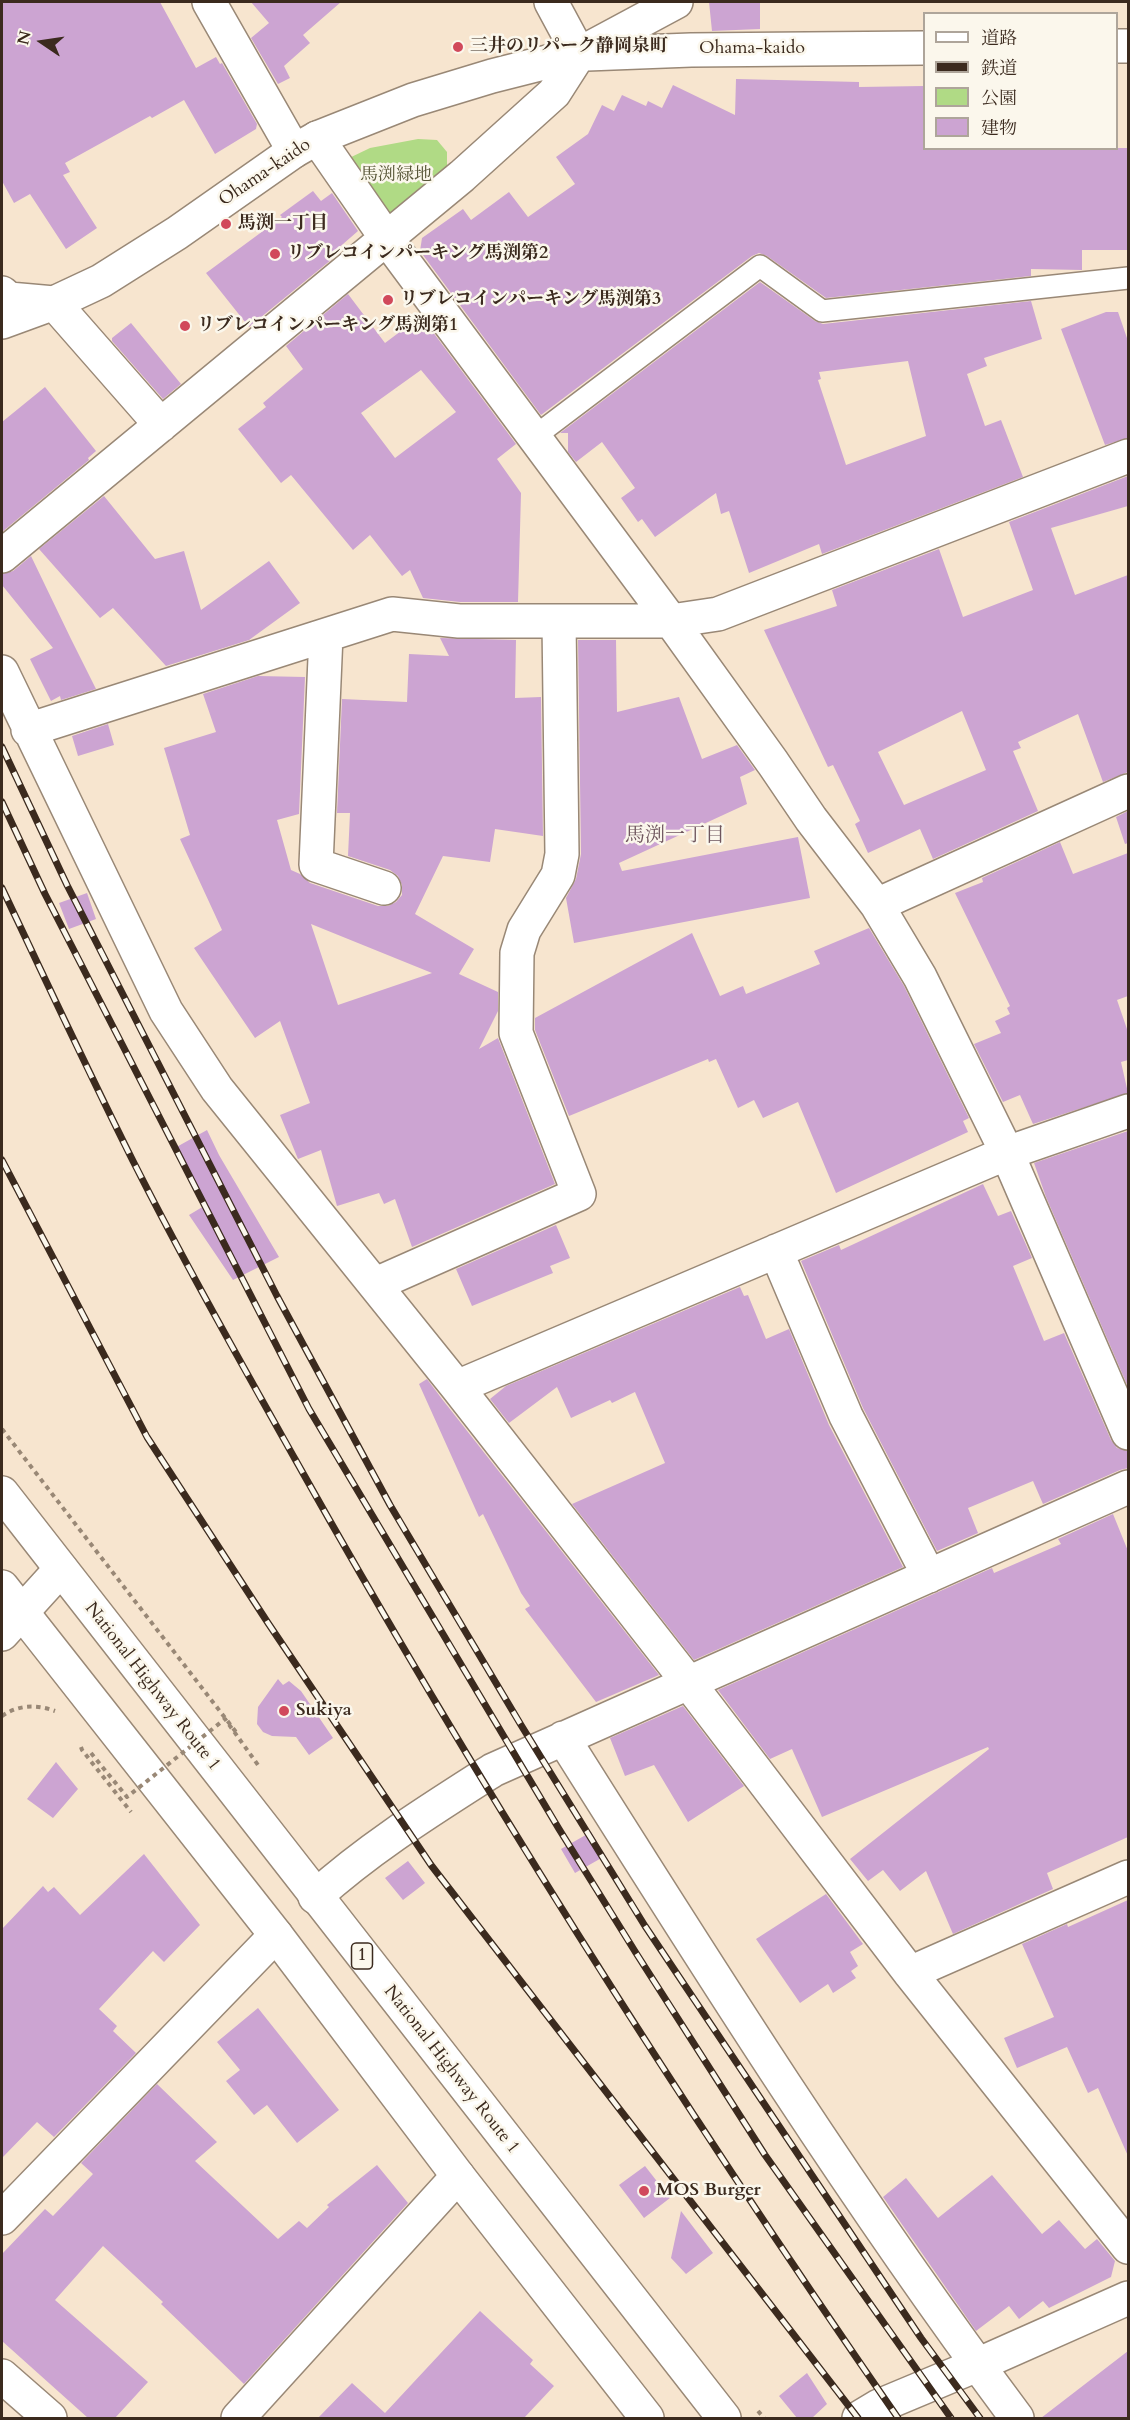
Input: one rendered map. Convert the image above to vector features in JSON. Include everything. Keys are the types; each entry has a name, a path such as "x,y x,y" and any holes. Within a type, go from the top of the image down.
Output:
{"main road":[{"path":"209,2 306,145 387,239 671,621 773,762 811,819 877,904 920,977 1007,1153 1128,1433"},
{"path":"2,556 387,239 462,176 554,93 579,54 551,2"},
{"name":"Ohama-kaido","path":"579,54 676,2"},
{"name":"Ohama-kaido","path":"2,322 54,303 101,281 306,145 413,100 492,76 579,54 691,50 923,48"},
{"path":"2,293 9,299 54,303 161,425"},
{"path":"28,730 392,614 459,621 671,621 718,614 1128,456"},
{"path":"376,1284 579,1194 516,1033 517,952 524,930 558,875 562,854 559,621"},
{"path":"326,635 316,865 384,888"},
{"path":"2,672 28,730 166,1011 217,1089 376,1284 688,1682 910,1973 1128,2247"},
{"path":"877,904 1128,791"},
{"path":"457,1387 1007,1153 1128,1111"},
{"path":"776,1251 846,1416 929,1576"},
{"path":"315,1897 343,1871 413,1821 493,1770 1128,1487"},
{"name":"National Highway Route 1","path":"2,1493 315,1897 724,2418"},
{"path":"12,1623 61,1569"},
{"path":"2,1587 12,1623 276,1935 458,2176 647,2418"},
{"path":"563,1738 836,2162 977,2365 1017,2418"},
{"path":"910,1973 1128,1877"},
{"path":"2,2218 276,1935"},
{"path":"238,2418 458,2176"},
{"path":"859,2418 879,2406 1128,2298"},
{"path":"2,2376 50,2418"}],"lane":[{"path":"534,437 760,266 822,311 1128,278"}],"path":[{"path":"91,1753 127,1797 225,1719 258,1765"}],"green space":[{"name":"馬渕緑地","path":"418,139 437,140 447,152 447,170 388,224 343,161 370,148"}],"building":[{"path":"2,2 160,2 196,68 216,57 220,64 222,63 257,124 256,129 215,154 184,100 65,163 70,172 63,175 97,228 66,249 30,194 14,203 2,181"},
{"path":"251,2 341,2 303,35 310,43 284,66 290,78 278,84 251,38 269,23"},
{"path":"709,2 760,2 760,29 712,31"},
{"path":"736,79 859,82 859,87 923,86 923,150 1118,150 1118,148 1128,148 1128,250 1082,250 1082,270 1031,269 1031,276 826,298 767,256 759,253 541,415 420,251 422,238 463,209 471,220 509,192 528,217 575,184 556,157 588,134 602,105 614,111 622,95 646,106 648,101 662,108 673,85 735,115"},
{"path":"313,191 321,201 332,193 358,231 335,251 337,255 249,327 206,273"},
{"path":"760,282 815,321 823,324 1031,301 1042,339 984,358 987,366 967,374 985,426 1001,420 1023,477 822,554 819,544 749,573 729,511 721,514 716,493 655,537 642,519 638,522 621,498 635,488 602,442 576,462 568,452 568,433 560,433","holes":["908,361 926,436 846,465 818,380 821,379 819,372"]},
{"path":"348,294 385,343 421,316 516,444 497,459 521,493 518,602 460,602 423,598 410,570 402,576 370,535 353,550 291,475 281,483 238,429 266,407 263,403 303,369 286,346","holes":["421,370 456,412 395,458 361,413"]},
{"path":"1106,312 1118,312 1128,341 1128,438 1105,445 1061,329"},
{"path":"131,323 181,384 163,399 112,341 112,338"},
{"path":"45,387 96,451 88,458 89,460 2,532 2,422"},
{"path":"1128,476 1128,506 1051,528 1075,595 1128,575 1128,772 1103,782 1078,714 1018,742 1021,748 1013,751 1038,811 933,859 920,829 868,853 855,824 860,821 833,765 828,767 764,630 837,606 832,590 939,549 963,617 1033,590 1009,522","holes":["962,711 986,770 904,805 878,752"]},
{"path":"104,496 155,559 184,551 201,610 269,561 300,603 249,640 166,666 113,608 100,618 39,549"},
{"path":"31,556 96,689 61,700 60,696 51,701 30,659 53,648 2,585 2,574 13,571"},
{"path":"440,638 516,640 515,698 541,697 543,836 495,829 490,862 443,856 415,914 474,949 459,974 498,992 498,1011 479,1049 498,1038 555,1184 412,1247 395,1199 384,1204 379,1193 337,1206 321,1150 298,1159 280,1115 310,1103 280,1021 255,1038 194,948 222,930 180,839 190,835 164,748 216,732 203,694 258,676 305,677 299,814 277,820 291,870 310,883 378,906 388,906 402,895 402,885 398,876 390,870 348,856 350,813 337,813 342,699 407,702 409,654 449,656","holes":["311,924 432,973 338,1005"]},
{"path":"578,640 616,640 617,712 679,697 702,759 737,745 755,770 740,777 747,804 619,863 622,871 798,837 810,898 574,943 566,898 576,879 581,854"},
{"path":"108,724 114,745 78,756 72,736"},
{"path":"1128,811 1128,843 1125,844 1116,817"},
{"path":"1060,842 1073,874 1128,853 1128,996 1117,1000 1128,1032 1128,1060 1121,1062 1128,1093 1033,1124 1020,1095 1003,1102 974,1044 1001,1033 995,1021 1010,1014 1007,1008 1010,1006 955,893 983,882 982,878"},
{"path":"87,893 96,919 69,929 59,903"},
{"path":"869,928 904,986 969,1118 963,1121 968,1132 836,1193 798,1102 763,1118 754,1100 738,1108 716,1059 709,1062 708,1059 569,1116 535,1030 535,1018 692,933 720,996 743,986 746,994 820,964 814,951"},
{"path":"207,1130 219,1155 279,1257 233,1280 189,1215 204,1206 173,1149"},
{"path":"1128,1131 1128,1387 1046,1197 1034,1163"},
{"path":"983,1184 998,1216 1011,1211 1032,1258 1013,1266 1044,1341 1064,1333 1111,1440 1117,1448 1128,1451 1128,1468 1043,1504 1033,1481 968,1508 978,1533 937,1551 863,1408 801,1261 839,1245 841,1250"},
{"path":"556,1225 570,1258 550,1266 553,1273 472,1306 456,1269"},
{"path":"740,1287 744,1296 748,1295 766,1339 789,1329 829,1425 903,1567 694,1660 572,1504 665,1463 635,1392 612,1403 610,1400 571,1418 557,1387 509,1423 490,1399 506,1386"},
{"path":"427,1379 659,1675 596,1702 525,1609 530,1606 521,1593 483,1514 479,1517 419,1384"},
{"path":"1113,1514 1128,1551 1128,1837 1047,1873 1053,1889 953,1934 926,1871 900,1891 883,1870 868,1881 850,1859 989,1749 988,1747 822,1817 792,1749 770,1759 718,1690 992,1568 994,1573 1061,1544 1058,1539"},
{"path":"278,1679 283,1685 289,1681 301,1691 333,1738 309,1755 296,1737 272,1736 263,1732 257,1724 258,1707"},
{"path":"683,1706 744,1786 688,1822 654,1765 625,1776 610,1738"},
{"path":"56,1762 78,1789 53,1818 27,1799"},
{"path":"591,1832 605,1856 575,1873 561,1849"},
{"path":"144,1854 200,1925 164,1962 153,1951 99,2009 117,2026 113,2031 136,2053 54,2137 37,2122 2,2158 2,1929 43,1886 48,1892 54,1887 80,1915"},
{"path":"408,1861 425,1883 403,1900 385,1878"},
{"path":"826,1894 863,1944 850,1952 858,1966 851,1971 856,1978 833,1993 828,1984 800,2003 756,1939"},
{"path":"1128,1900 1128,2156 1098,2088 1088,2093 1067,2047 1017,2068 1004,2038 1054,2017 1022,1944 1067,1924 1068,1927"},
{"path":"258,2008 339,2110 297,2143 267,2105 254,2115 226,2081 240,2070 217,2042"},
{"path":"157,2084 217,2142 195,2161 278,2239 299,2221 307,2228 329,2207 327,2205 377,2165 408,2203 244,2384 161,2304 163,2302 103,2246 55,2300 148,2382 115,2418 88,2418 2,2341 2,2254 45,2209 53,2216 93,2174 81,2163"},
{"path":"645,2166 670,2198 644,2218 619,2185"},
{"path":"992,2175 1042,2234 1059,2220 1085,2249 1097,2239 1115,2261 1111,2277 1049,2308 1043,2301 1019,2319 1009,2306 976,2331 883,2197 906,2178 938,2218"},
{"path":"681,2211 713,2253 686,2274 671,2258"},
{"path":"480,2311 533,2360 530,2364 554,2386 524,2418 318,2418 352,2383 385,2413"},
{"path":"1128,2351 1128,2418 1041,2418"},
{"path":"807,2373 827,2404 812,2418 797,2418 779,2396"}],"railway":[{"path":"2,747 67,885 277,1296 390,1505 521,1725 645,1926 921,2338 980,2418"},
{"path":"2,802 45,894 309,1409 559,1829 636,1953 765,2155 951,2418"},
{"path":"2,888 152,1199 365,1582 510,1826 585,1946 739,2184 898,2418"},
{"path":"2,1160 147,1437 268,1623 431,1865 858,2418"}],"place":[{"name":"三井のリパーク静岡泉町","path":"458,47"},
{"name":"馬渕一丁目","path":"226,224"},
{"name":"リブレコインパーキング馬渕第2","path":"275,254"},
{"name":"リブレコインパーキング馬渕第3","path":"388,300"},
{"name":"リブレコインパーキング馬渕第1","path":"185,326"},
{"name":"Sukiya","path":"284,1711"},
{"name":"MOS Burger","path":"644,2191"}],"district":[{"name":"馬渕一丁目","path":"675,836"}]}
